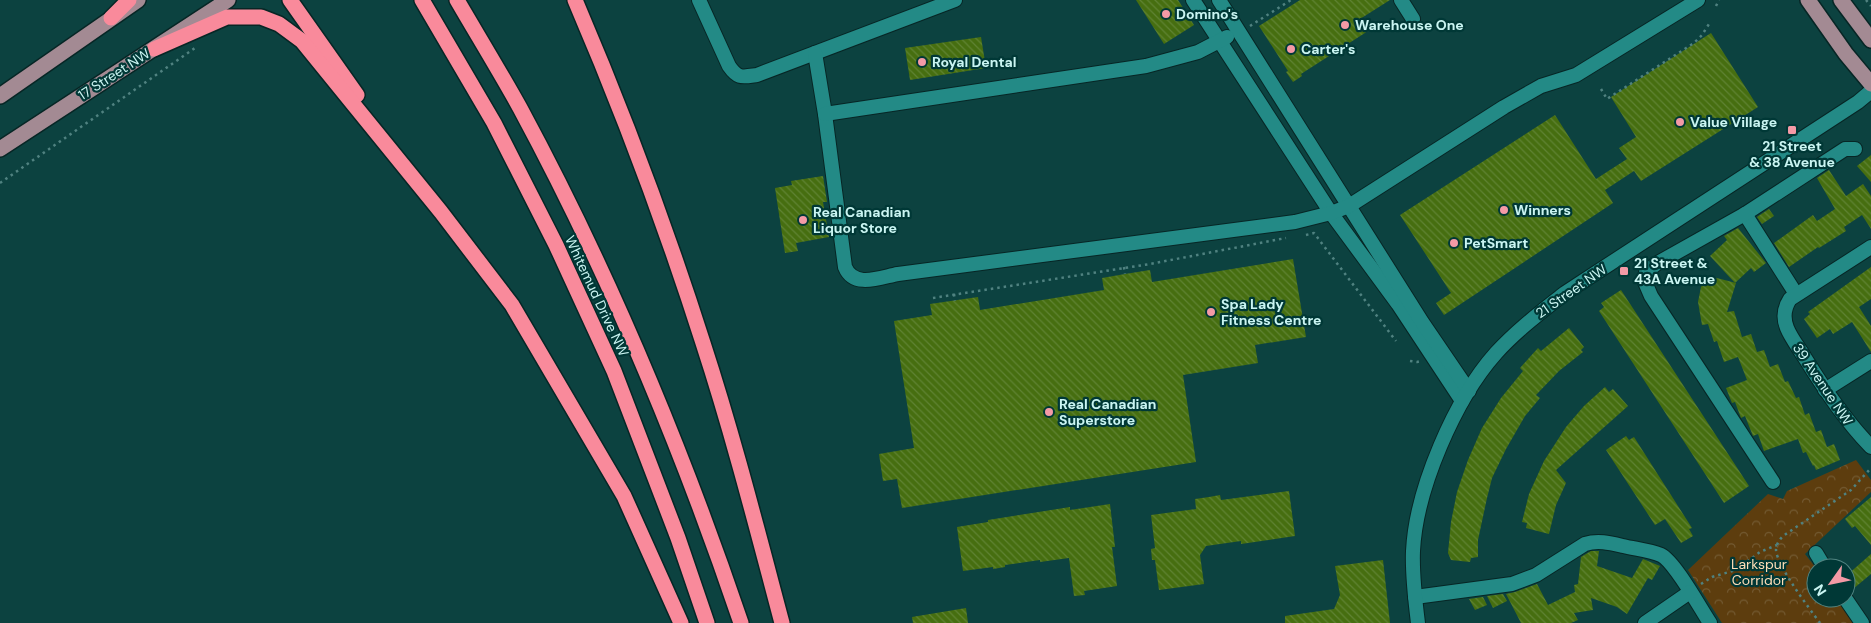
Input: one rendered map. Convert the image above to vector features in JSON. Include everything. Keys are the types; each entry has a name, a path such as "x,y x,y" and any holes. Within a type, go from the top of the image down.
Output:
{"highway":[{"path":"111,18 129,0"},
{"path":"290,0 441,212"},
{"name":"Whitemud Drive NW","path":"422,0 503,140 556,245 614,371 678,538 707,623"},
{"name":"Whitemud Drive NW","path":"457,0 537,142 584,234 643,363 712,537 741,623"},
{"path":"575,0 631,140 704,343 782,623"},
{"path":"154,49 227,17 261,17 279,24 302,41 441,212 512,305 624,496 681,623"}],"main road":[{"path":"0,96 138,0"},
{"name":"17 Street NW","path":"0,149 228,0"},
{"path":"1808,0 1871,84"},
{"path":"1841,0 1871,40"}],"street":[{"path":"704,2 730,66 739,77 757,75 955,0"},
{"path":"1193,0 1331,213 1465,396"},
{"path":"1219,0 1242,28 1348,206 1465,396"},
{"path":"1401,0 1413,19"},
{"path":"814,53 825,114 845,267 858,280 866,280 1287,223 1331,213 1348,206 1504,107 1541,86 1576,75 1698,0"},
{"path":"825,114 1146,66 1190,55 1242,28"},
{"name":"21 Street NW","path":"1418,623 1413,550 1416,527 1426,484 1445,435 1465,396 1495,354 1525,324 1565,293 1858,102 1871,90"},
{"path":"1773,482 1651,296 1645,282 1646,272 1656,264 1744,214 1845,149 1855,149"},
{"path":"1744,214 1796,294 1871,247"},
{"name":"39 Avenue NW","path":"1796,294 1787,304 1785,315 1787,328 1825,390 1846,419 1871,447"},
{"path":"1825,390 1871,361"},
{"path":"1415,597 1512,584 1536,576 1586,544 1605,542 1661,555 1666,558 1710,623"},
{"path":"1816,553 1819,558"},
{"path":"1645,623 1690,592"},
{"path":"1852,608 1862,623"}],"path":[{"path":"1242,28 1291,0"},
{"path":"1716,6 1719,0"},
{"path":"1866,0 1871,6"},
{"path":"1601,89 1607,99 1694,43 1709,24"},
{"path":"0,183 200,44"},
{"path":"1304,235 1314,233 1396,341"},
{"path":"933,298 1295,237"},
{"path":"1124,267 1125,274"},
{"path":"954,294 955,300"},
{"path":"1820,623 1782,567 1777,555 1777,545 1783,536 1851,490 1871,468"},
{"path":"1690,592 1712,577 1736,570 1760,552 1777,545"},
{"path":"1748,562 1782,567"}],"green space":[{"name":"Larkspur Corridor","path":"1856,460 1871,480 1871,492 1805,554 1808,558 1806,558 1806,608 1845,608 1855,623 1722,623 1688,570 1768,494 1783,499 1787,491"}],"building":[{"path":"1136,0 1178,0 1194,25 1164,44"},
{"path":"1300,0 1390,0 1360,19 1368,31 1301,74 1302,76 1293,82 1259,26"},
{"path":"1711,33 1758,107 1641,181 1634,171 1605,190 1613,203 1444,315 1436,303 1451,293 1400,215 1555,115 1596,179 1627,159 1619,148 1636,137 1611,97"},
{"path":"981,37 986,68 910,80 905,48"},
{"path":"1871,155 1871,182 1857,166"},
{"path":"1829,170 1846,196 1863,184 1871,196 1871,229 1862,215 1844,227 1846,231 1789,267 1774,243 1813,215 1817,221 1835,209 1817,178"},
{"name":"Real Canadian Liquor Store","path":"823,176 827,202 823,202 829,237 796,243 798,251 785,253 775,188 792,185 791,181"},
{"path":"1769,209 1774,216 1762,224 1757,217"},
{"path":"1738,228 1766,263 1754,272 1751,268 1735,283 1710,256 1727,240 1724,236"},
{"name":"Real Canadian Superstore","path":"1293,259 1306,337 1255,345 1258,363 1183,375 1196,462 902,508 897,479 883,481 879,454 914,448 894,321 932,315 930,304 978,297 980,310 1104,290 1102,278 1125,274 1150,270 1152,282"},
{"path":"1871,267 1871,299 1859,307 1871,326 1871,352 1852,322 1833,334 1830,329 1817,338 1804,319 1810,314 1808,312"},
{"path":"1709,276 1736,283 1727,312 1734,311 1742,337 1751,334 1757,352 1764,350 1770,367 1778,364 1785,382 1788,381 1796,398 1799,397 1805,415 1809,413 1816,432 1821,430 1827,447 1834,444 1840,460 1816,470 1806,452 1803,453 1798,439 1764,451 1758,434 1753,436 1745,416 1741,418 1735,402 1732,403 1726,388 1747,380 1738,357 1724,362 1717,341 1714,342 1708,324 1702,325 1698,302 1702,282 1707,283"},
{"path":"1621,290 1749,486 1724,503 1599,311 1604,307 1601,303"},
{"path":"1569,328 1584,347 1581,350 1583,352 1559,371 1536,395 1540,398 1525,416 1506,449 1492,478 1478,540 1478,557 1471,558 1470,562 1451,560 1448,553 1451,522 1457,492 1482,428 1501,398 1523,371 1520,368 1538,348 1541,351"},
{"path":"1605,387 1609,392 1613,389 1628,406 1556,470 1566,483 1556,505 1549,534 1526,528 1527,523 1522,522 1529,494 1544,461 1566,427 1584,406"},
{"path":"1626,436 1629,440 1634,437 1692,528 1689,529 1693,536 1681,543 1665,519 1655,525 1606,450"},
{"path":"1289,491 1295,536 1241,544 1241,541 1206,546 1200,555 1204,584 1159,590 1155,560 1152,560 1151,549 1155,548 1151,515 1196,509 1195,499 1220,495 1221,500"},
{"path":"1871,497 1871,545 1855,526 1852,528 1845,519"},
{"path":"1110,504 1115,547 1112,547 1117,586 1084,591 1085,595 1074,596 1069,558 1005,565 1005,567 993,569 993,567 963,571 957,527 1070,507 1070,510"},
{"path":"1591,551 1599,551 1597,566 1632,578 1643,559 1660,566 1652,580 1648,578 1627,614 1617,607 1591,598 1593,610 1574,613 1578,620 1571,623 1521,623 1506,594 1537,584 1548,605 1575,592 1574,585 1578,584 1581,557"},
{"path":"1871,554 1871,574 1856,586 1856,567"},
{"path":"1383,560 1390,623 1285,623 1285,616 1334,609 1340,595 1335,566"},
{"path":"1503,594 1507,601 1493,608 1487,596"},
{"path":"1483,597 1487,605 1475,610 1469,599"},
{"path":"966,608 968,623 913,623 912,617"}],"place":[{"name":"Domino's","path":"1166,14"},
{"name":"Warehouse One","path":"1345,25"},
{"name":"Carter's","path":"1291,49"},
{"name":"Royal Dental","path":"922,62"},
{"name":"Value Village","path":"1680,122"},
{"name":"21 Street & 38 Avenue","path":"1792,130"},
{"name":"Winners","path":"1504,210"},
{"name":"Real Canadian Liquor Store","path":"803,220"},
{"name":"PetSmart","path":"1454,243"},
{"name":"21 Street & 43A Avenue","path":"1624,271"},
{"name":"Spa Lady Fitness Centre","path":"1211,312"},
{"name":"Real Canadian Superstore","path":"1049,412"}]}
